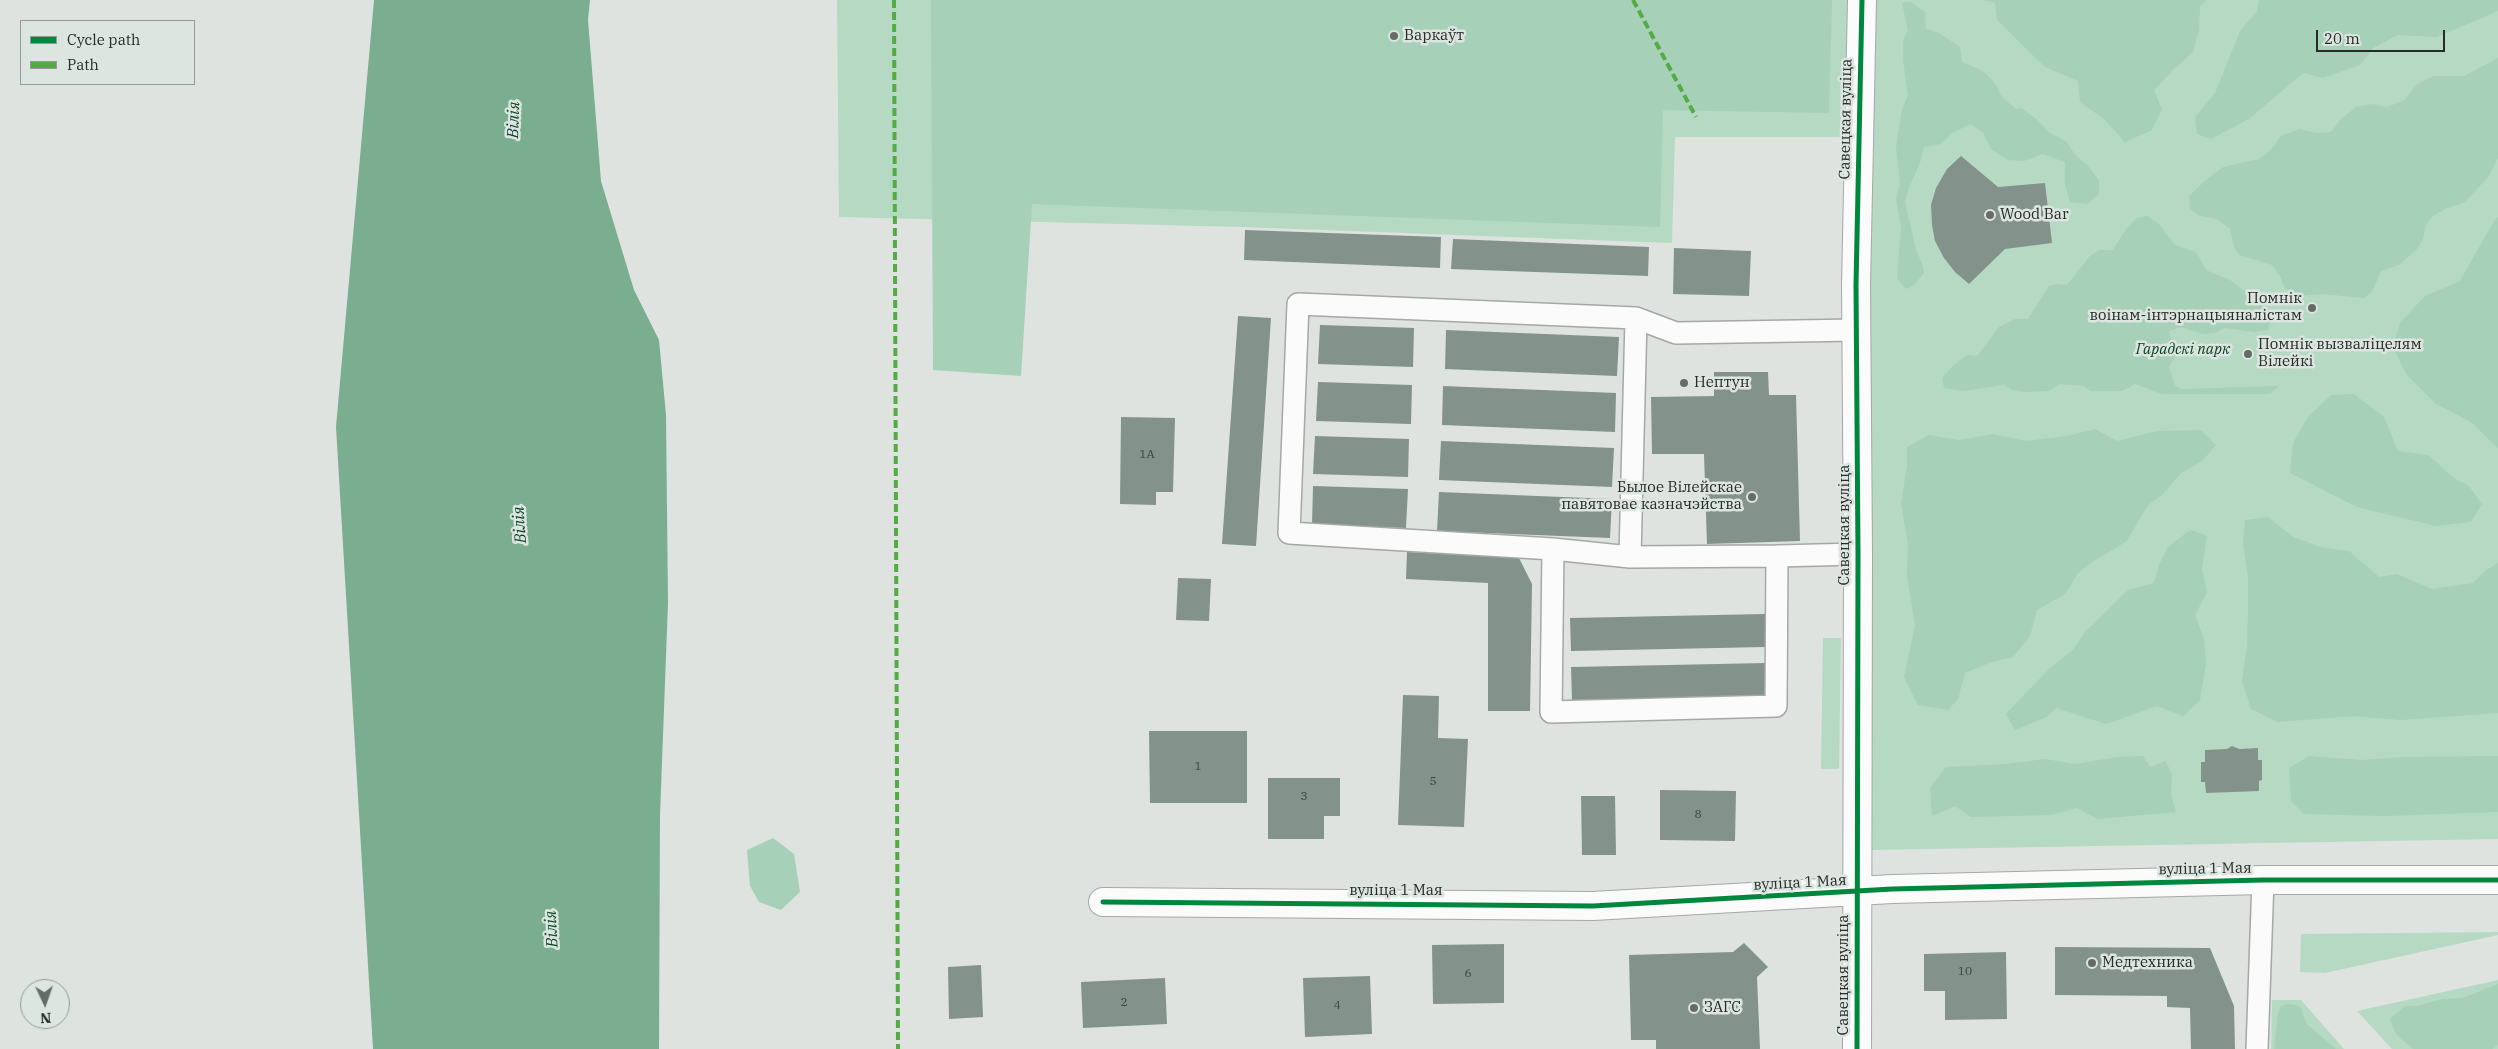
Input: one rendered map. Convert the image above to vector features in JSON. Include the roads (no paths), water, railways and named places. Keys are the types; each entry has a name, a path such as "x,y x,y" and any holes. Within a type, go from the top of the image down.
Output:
{"street":[{"name":"Савецкая вуліца","path":"1857,1049 1858,554 1856,330 1862,0"},
{"name":"вуліца 1 Мая","path":"1103,902 1593,906 1892,889 2263,880 2498,880"}],"lane":[{"path":"1856,330 1676,333 1636,318 1298,304 1290,533 1553,549 1630,557 1858,554"},
{"path":"1630,557 1636,318"},
{"path":"1553,549 1551,712 1776,706 1777,556"},
{"path":"2257,1049 2263,880"}],"water":[{"name":"Вілія","path":"374,0 590,0 588,20 601,181 634,290 659,340 666,415 668,603 660,815 659,1049 373,1049 336,427"}],"place":[{"name":"Варкаўт","path":"1394,36"},
{"name":"Wood Bar","path":"1990,215"},
{"name":"Помнік воінам-інтэрнацыяналістам","path":"2312,308"},
{"name":"Помнік вызваліцелям Вілейкі","path":"2248,354"},
{"name":"Нептун","path":"1684,383"},
{"name":"Былое Вілейскае павятовае казначэйства","path":"1752,497"},
{"name":"Медтехника","path":"2092,963"},
{"name":"ЗАГС","path":"1694,1008"}],"park label":[{"name":"Гарадскі парк","path":"2183,350"}]}
